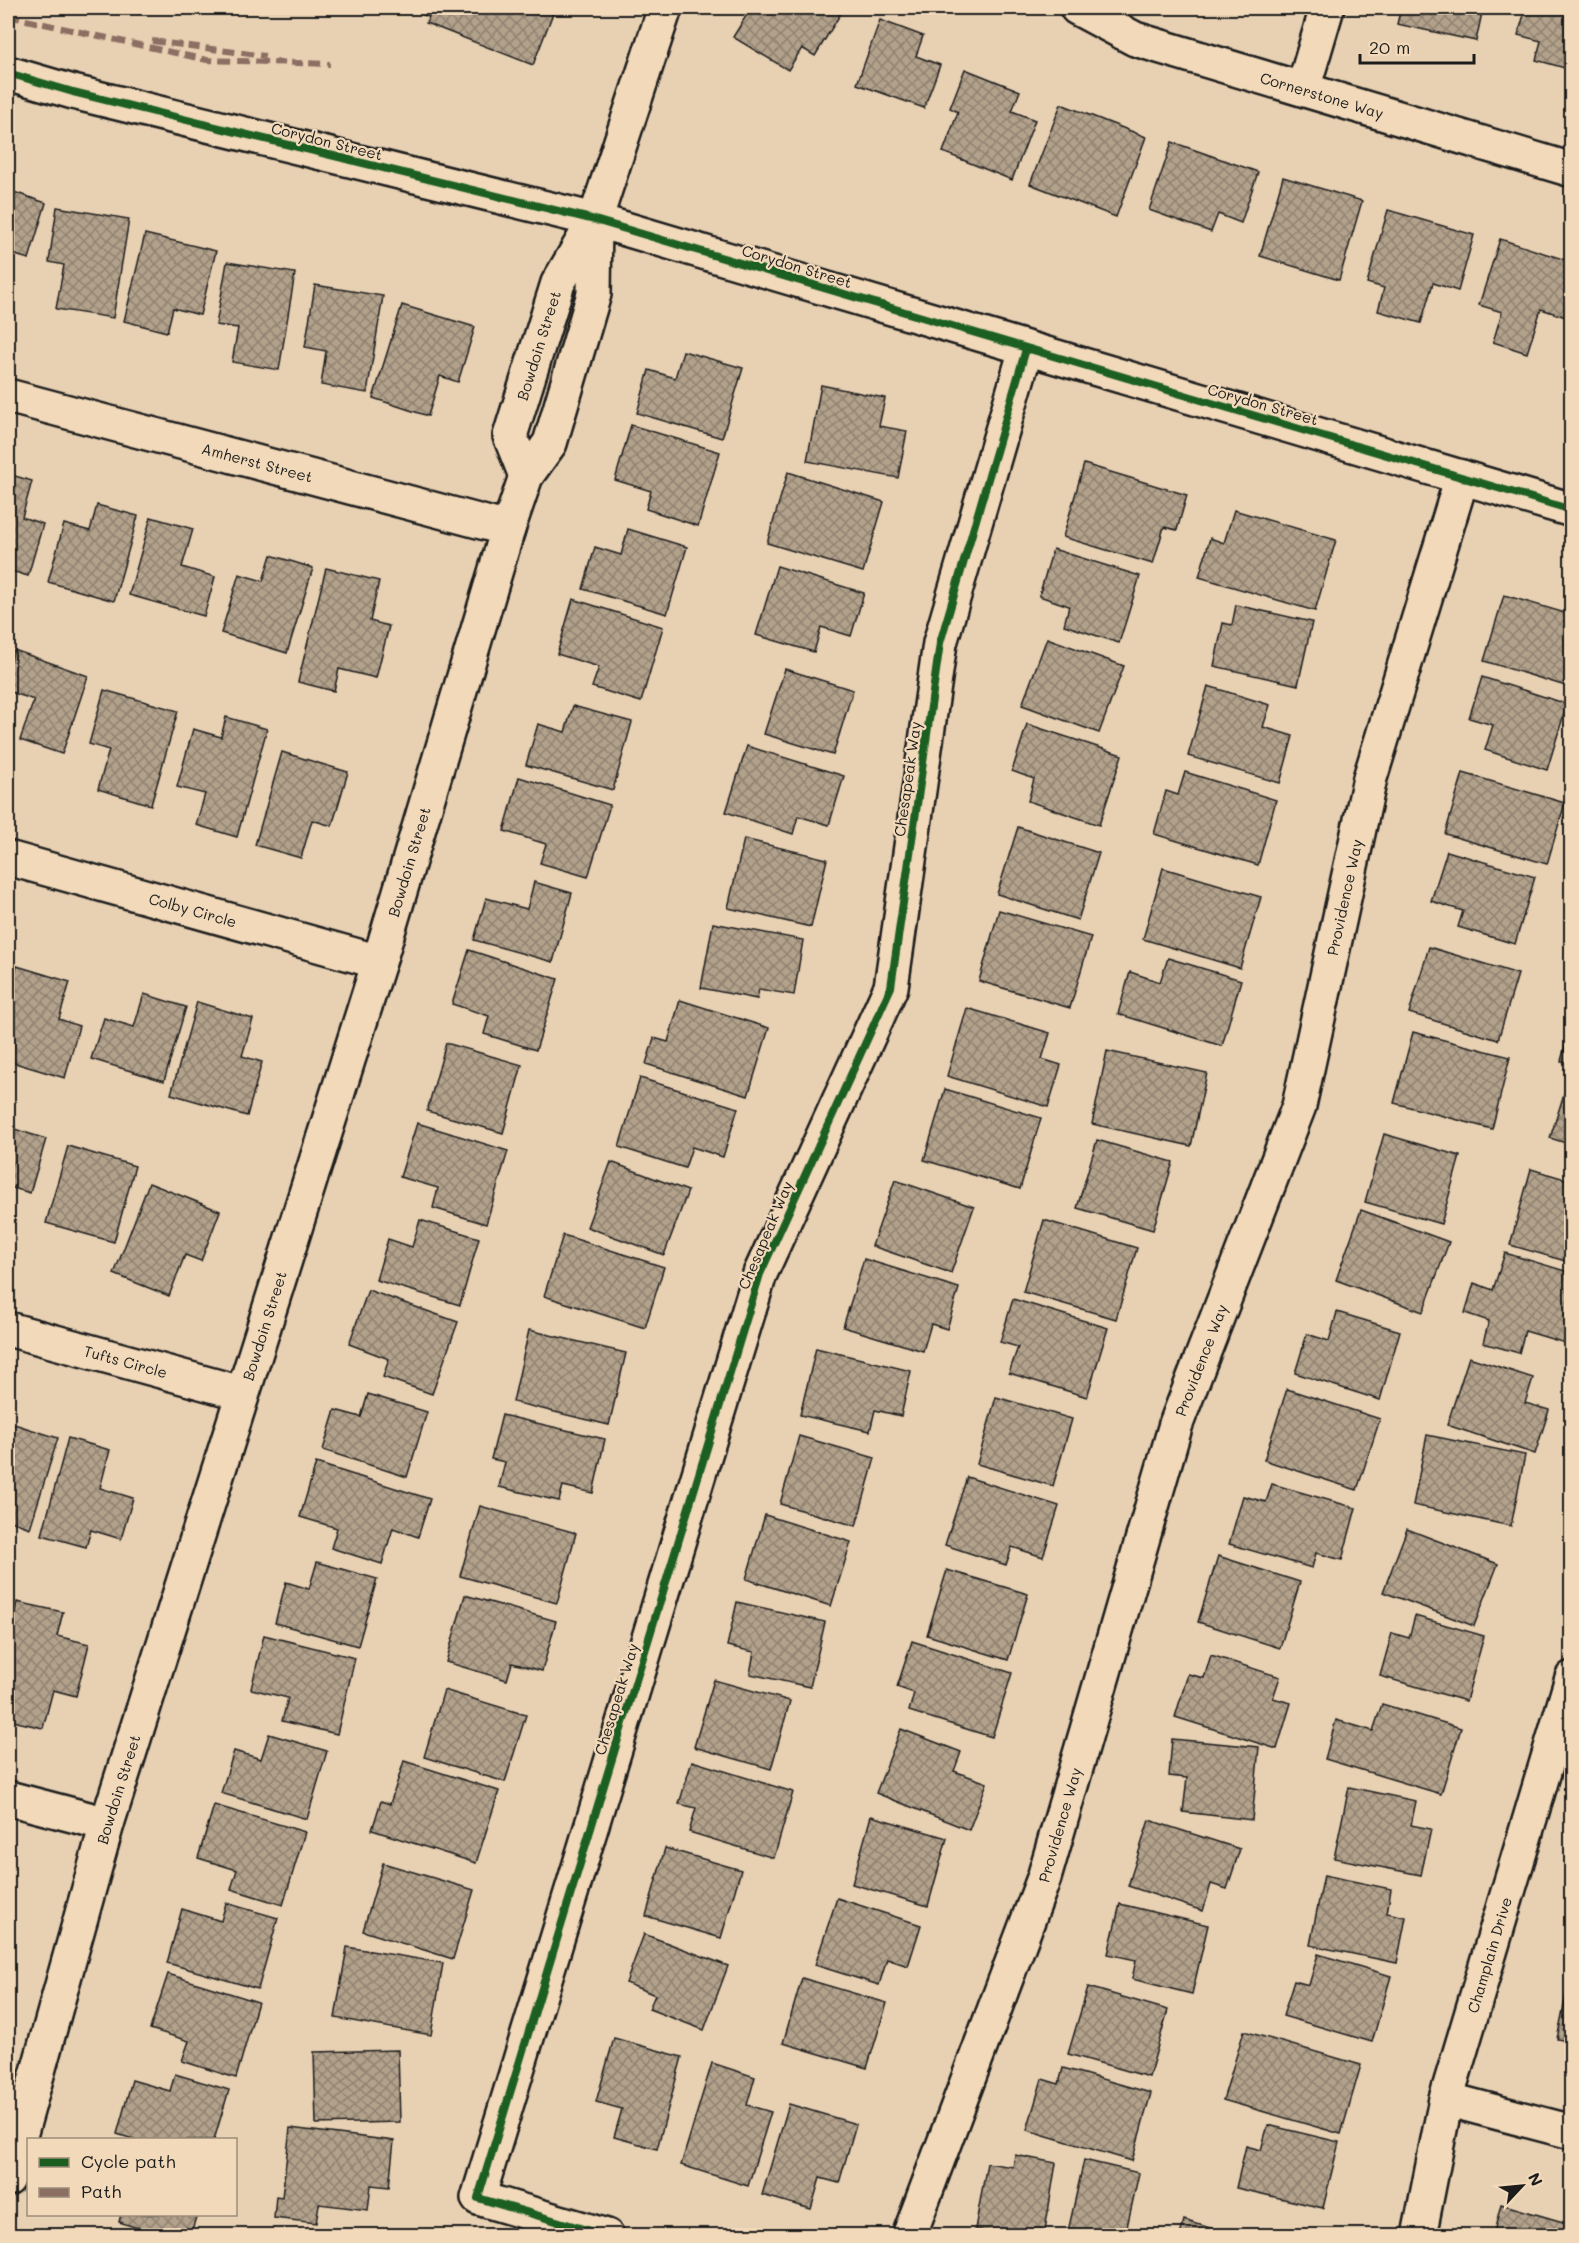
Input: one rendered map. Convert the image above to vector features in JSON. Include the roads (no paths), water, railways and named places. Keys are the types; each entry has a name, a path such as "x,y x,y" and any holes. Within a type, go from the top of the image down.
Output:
{"street":[{"name":"Bowdoin Street","path":"8,2179 106,1824 379,962 508,529 526,476 510,436 558,283 595,220 665,8"},
{"name":"Cornerstone Way","path":"1077,8 1135,39 1572,170"},
{"path":"1303,89 1326,8"},
{"name":"Corydon Street","path":"8,73 73,92 595,220 1572,510"},
{"name":"Chesapeak Way","path":"607,2235 478,2198 760,1274 891,987 940,643 1026,349"},
{"name":"Amherst Street","path":"8,396 508,529"},
{"name":"Providence Way","path":"909,2235 1044,1878 1176,1424 1299,1106 1370,778 1462,477"},
{"name":"Colby Circle","path":"8,858 379,962"},
{"name":"Tufts Circle","path":"8,1329 242,1393"},
{"name":"Champlain Drive","path":"1419,2235 1446,2099 1572,1678"},
{"path":"8,1798 106,1824"},
{"path":"1446,2099 1572,2132"}]}
